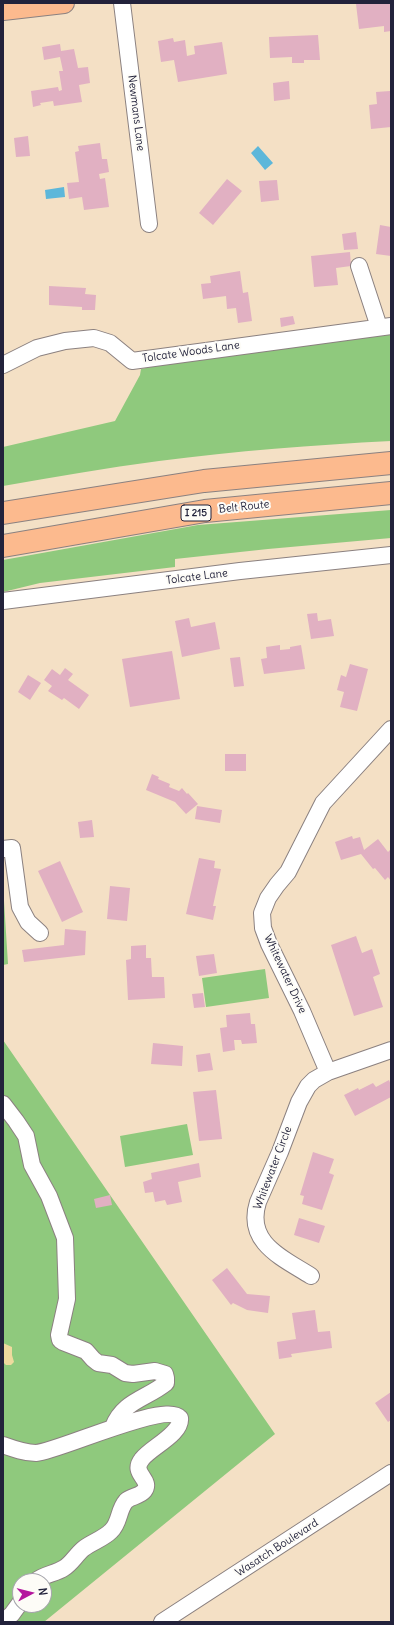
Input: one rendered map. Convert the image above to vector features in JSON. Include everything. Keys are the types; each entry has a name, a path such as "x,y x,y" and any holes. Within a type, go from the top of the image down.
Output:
{"highway":[{"path":"3,513 204,480 391,463"},
{"name":"Belt Route","path":"3,546 205,511 391,493"}],"main road":[{"path":"3,10 64,3"}],"street":[{"name":"Newmans Lane","path":"122,3 149,224"},
{"path":"359,266 385,326"},
{"name":"Tolcate Woods Lane","path":"3,365 37,348 81,339 94,338 110,343 132,361 385,326"},
{"name":"Tolcate Lane","path":"3,601 240,571 391,557"},
{"name":"Whitewater Drive","path":"328,1072 302,1011 269,944 264,928 262,913 268,898 288,872 323,803 391,729"},
{"path":"8,849 20,907 28,922 40,933"},
{"path":"328,1072 391,1050"},
{"name":"Whitewater Circle","path":"311,1276 266,1245 256,1230 255,1216 258,1202 280,1152 301,1098 314,1080 328,1072"},
{"path":"3,1104 16,1120 26,1136 32,1164 50,1196 65,1238 66,1299 59,1335 60,1340 86,1351 92,1359 98,1363 112,1365 125,1373 138,1374 155,1371 165,1374 166,1383 128,1406 117,1416 113,1427"},
{"path":"5,1443 22,1451 36,1453 50,1450 113,1427 166,1415 175,1414 180,1418 179,1425 171,1435 148,1452 140,1462 138,1467 139,1472 146,1484 146,1488 140,1496 125,1502 118,1522 111,1531 82,1550 63,1569 52,1573"},
{"name":"Wasatch Boulevard","path":"162,1622 391,1473"},
{"path":"3,1622 13,1613"}],"green space":[{"path":"391,332 391,441 333,444 188,457 3,486 3,447 115,421 140,375 141,369 204,356"},
{"path":"391,510 391,538 175,559 175,567 40,583 3,592 3,560 198,525"},
{"path":"3,885 8,964 3,965"},
{"path":"265,969 269,998 206,1007 202,978"},
{"path":"3,1040 275,1434 44,1622 3,1622"},
{"path":"187,1124 193,1155 125,1167 120,1136"}],"sand":[{"path":"3,1343 12,1347 14,1362 11,1365 6,1365 3,1362"}],"water":[{"path":"258,146 273,163 265,170 251,153"},
{"path":"64,187 65,197 46,199 45,190"}],"building":[{"path":"391,3 391,31 384,32 384,26 359,29 356,4"},
{"path":"318,35 320,60 304,60 304,63 292,63 292,57 270,58 269,37"},
{"path":"173,38 174,42 185,40 187,56 195,54 194,46 222,42 227,74 178,82 174,60 161,62 158,41"},
{"path":"60,44 61,51 74,49 78,68 88,67 90,83 79,85 82,102 54,106 53,101 40,103 41,105 33,107 31,91 58,87 59,91 62,90 59,71 63,71 60,57 44,60 42,47"},
{"path":"289,81 290,99 274,101 273,83"},
{"path":"390,91 391,127 371,129 369,105 377,104 376,92"},
{"path":"28,136 30,156 16,157 14,138"},
{"path":"100,143 102,159 107,159 109,172 99,174 100,179 105,178 109,207 84,210 82,197 69,199 67,183 79,182 75,152 79,151 78,146"},
{"path":"227,179 242,191 213,225 199,213"},
{"path":"277,180 279,200 261,202 259,181"},
{"path":"380,225 391,227 391,256 376,254"},
{"path":"356,232 358,249 344,250 342,234"},
{"path":"350,252 351,266 336,268 338,285 314,287 311,256"},
{"path":"240,271 243,293 248,292 252,321 238,323 236,308 227,309 226,296 203,299 201,284 211,283 210,276"},
{"path":"49,286 86,288 85,294 96,295 95,310 82,310 82,307 49,305"},
{"path":"293,316 295,324 281,327 280,318"},
{"path":"317,613 318,621 331,619 334,636 311,639 307,614"},
{"path":"189,618 191,627 215,622 220,649 182,657 175,621"},
{"path":"280,645 280,650 290,649 290,647 301,645 305,669 264,674 261,659 267,658 266,647"},
{"path":"172,651 180,699 130,707 122,659"},
{"path":"240,657 244,686 234,687 230,658"},
{"path":"350,664 368,669 357,711 340,707 344,692 337,690 341,675 346,677"},
{"path":"65,668 73,674 68,680 89,695 79,709 64,698 62,700 48,691 52,686 44,680 52,669 60,675"},
{"path":"28,675 41,683 30,700 18,692"},
{"path":"225,754 246,754 246,771 225,771"},
{"path":"152,774 159,777 158,779 170,784 169,787 179,791 182,788 198,804 186,814 175,802 146,790"},
{"path":"197,806 222,810 220,823 195,819"},
{"path":"92,820 94,837 80,838 78,822"},
{"path":"352,836 353,839 360,837 364,850 378,839 388,852 390,850 391,881 388,877 385,880 375,868 373,869 361,854 341,860 335,842"},
{"path":"199,858 215,861 214,868 221,869 213,906 216,906 213,920 186,914"},
{"path":"60,861 83,912 62,922 38,871"},
{"path":"110,886 130,888 127,921 107,919"},
{"path":"65,929 86,931 85,955 24,962 22,950 64,945"},
{"path":"356,936 362,953 372,949 380,974 373,977 383,1007 354,1016 331,945"},
{"path":"146,945 146,958 151,958 152,977 164,977 165,998 128,1000 126,960 131,959 131,946"},
{"path":"214,954 217,973 199,976 196,956"},
{"path":"203,993 205,1007 194,1008 192,994"},
{"path":"250,1013 251,1024 255,1024 257,1043 242,1044 241,1040 234,1040 235,1050 223,1052 220,1028 227,1027 226,1015"},
{"path":"153,1043 183,1046 182,1066 151,1064"},
{"path":"210,1053 213,1070 198,1072 196,1055"},
{"path":"389,1080 391,1085 391,1097 355,1116 344,1095 373,1083 376,1087"},
{"path":"216,1090 222,1139 199,1141 193,1092"},
{"path":"313,1152 334,1159 329,1173 334,1175 322,1210 302,1204 304,1196 300,1195"},
{"path":"199,1163 201,1177 178,1182 182,1202 167,1205 165,1200 155,1202 153,1192 145,1193 143,1182 152,1179 151,1173"},
{"path":"110,1195 112,1205 96,1208 94,1199"},
{"path":"299,1218 325,1226 319,1243 294,1235"},
{"path":"227,1268 247,1294 270,1296 268,1313 247,1310 233,1303 231,1305 212,1280"},
{"path":"315,1310 318,1332 330,1331 332,1348 291,1354 292,1357 279,1359 277,1342 296,1339 292,1313"},
{"path":"391,1392 391,1420 388,1422 375,1403"}]}
